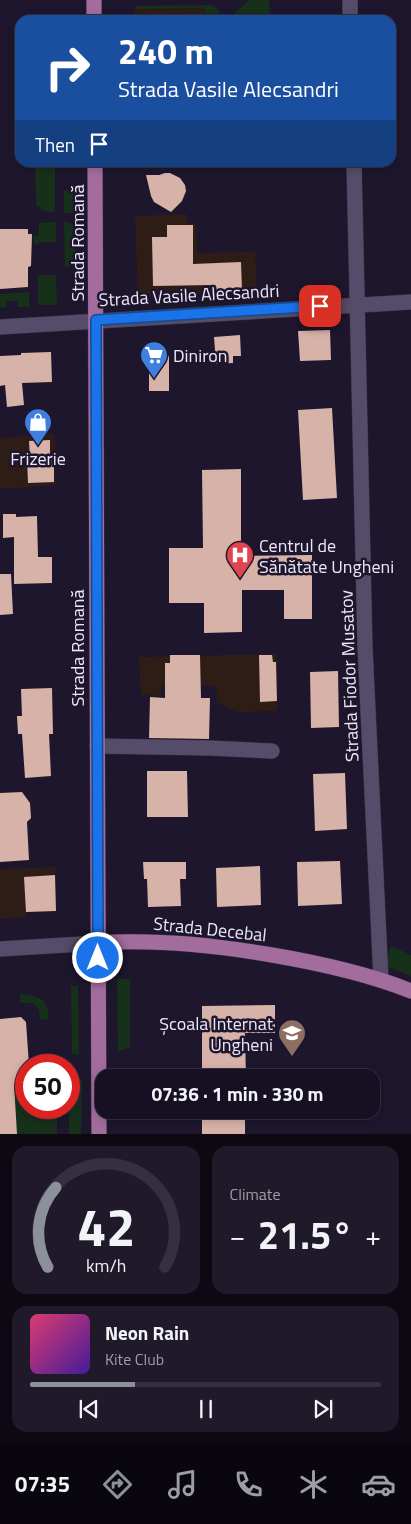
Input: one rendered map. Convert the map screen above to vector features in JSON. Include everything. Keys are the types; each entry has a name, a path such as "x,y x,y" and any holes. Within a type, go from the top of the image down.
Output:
{"main road":[{"path":"94,0 94,15"},
{"name":"Strada Romană","path":"95,167 99,1134"},
{"name":"Strada Decebal","path":"98,943 134,940 237,949 312,962 381,979 411,992"}],"street":[{"path":"350,0 350,15"},
{"name":"Strada Fiodor Musatov","path":"354,167 366,648 381,979"},
{"name":"Strada Vasile Alecsandri","path":"0,327 411,302"},
{"path":"97,746 272,751"},
{"name":"Strada Decebal","path":"0,949 98,943"}],"shaded area":[{"path":"206,8 207,15 134,15 135,9"},
{"path":"187,214 187,223 196,223 197,253 255,252 257,292 138,296 135,216"},
{"path":"55,434 55,485 0,489 0,438"},
{"path":"277,654 277,711 237,712 216,702 217,686 161,686 161,696 141,695 139,657"},
{"path":"56,867 56,911 26,912 27,917 0,919 0,869"}],"green space":[{"path":"249,0 269,0 270,15 234,15"},
{"path":"212,5 218,9 220,15 206,15 205,8 135,9 135,6"},
{"path":"35,167 55,167 55,212 44,211 36,205"},
{"path":"64,190 77,190 77,210 74,213 64,213"},
{"path":"56,222 56,242 39,242 34,244 33,236 39,235 39,223"},
{"path":"64,222 74,225 77,230 76,266 65,267"},
{"path":"38,275 56,275 57,305 38,305"},
{"path":"29,292 29,307 18,307 18,301 6,301 6,307 0,308 0,294"},
{"path":"391,946 411,955 411,976 385,966"},
{"path":"117,979 130,979 130,1047 118,1052"},
{"path":"71,986 78,986 79,1054 72,1054"},
{"path":"20,994 41,999 47,1007 49,1019 40,1020 39,1010 33,1003 20,1003"},
{"path":"80,1079 82,1081 81,1134 69,1134 69,1119 80,1119"},
{"path":"12,1084 15,1084 15,1114"},
{"path":"16,1119 57,1119 57,1134 17,1134"}],"building":[{"path":"170,173 180,178 185,185 186,191 182,201 171,212 154,202 146,175"},
{"path":"167,225 193,225 193,264 241,262 242,290 211,292 211,285 153,286 152,237 167,237"},
{"path":"0,229 28,229 28,234 32,234 31,266 28,267 28,287 0,289"},
{"path":"330,330 331,360 300,361 298,331"},
{"path":"240,335 241,356 233,356 233,363 216,364 214,337"},
{"path":"51,352 52,382 22,383 24,405 7,407 5,385 0,386 0,356"},
{"path":"149,356 169,356 169,391 149,391"},
{"path":"332,408 337,498 303,500 298,410"},
{"path":"50,440 50,458 54,458 54,482 28,483 27,459 30,459 29,441"},
{"path":"241,469 241,556 312,555 312,619 284,619 284,590 242,590 242,632 204,633 204,603 169,603 169,548 203,548 202,470"},
{"path":"3,514 16,514 16,517 37,516 38,557 52,557 52,583 14,584 14,537 3,538"},
{"path":"0,574 11,574 13,614 0,615"},
{"path":"170,655 200,655 201,698 210,698 209,739 149,738 150,697 165,698 165,663 170,663"},
{"path":"259,655 272,655 273,662 276,662 277,701 260,702"},
{"path":"338,671 339,727 311,728 310,672"},
{"path":"52,688 53,734 49,734 51,776 25,778 22,734 18,734 17,716 22,716 21,689"},
{"path":"147,771 187,771 188,817 147,817"},
{"path":"345,773 347,829 315,831 313,774"},
{"path":"22,792 30,803 31,818 27,822 29,860 0,862 0,793"},
{"path":"340,861 342,904 298,906 297,862"},
{"path":"143,862 186,862 186,879 180,879 181,906 148,907 147,879 144,879"},
{"path":"260,866 261,905 217,907 216,868"},
{"path":"55,875 56,911 26,912 24,877"},
{"path":"275,1005 275,1033 245,1033 246,1069 202,1069 202,1006"},
{"path":"21,1017 26,1022 28,1054 15,1054 14,1084 17,1134 0,1134 0,1019"},
{"path":"202,1119 245,1119 245,1134 202,1134"}],"place":[{"name":"Diniron","path":"154,379"},
{"name":"Frizerie","path":"38,446"},
{"name":"Centrul de Sănătate Ungheni","path":"240,579"},
{"name":"Școala Internat Ungheni","path":"292,1057"}],"route":[{"path":"98,958 96,320 320,306"}]}
